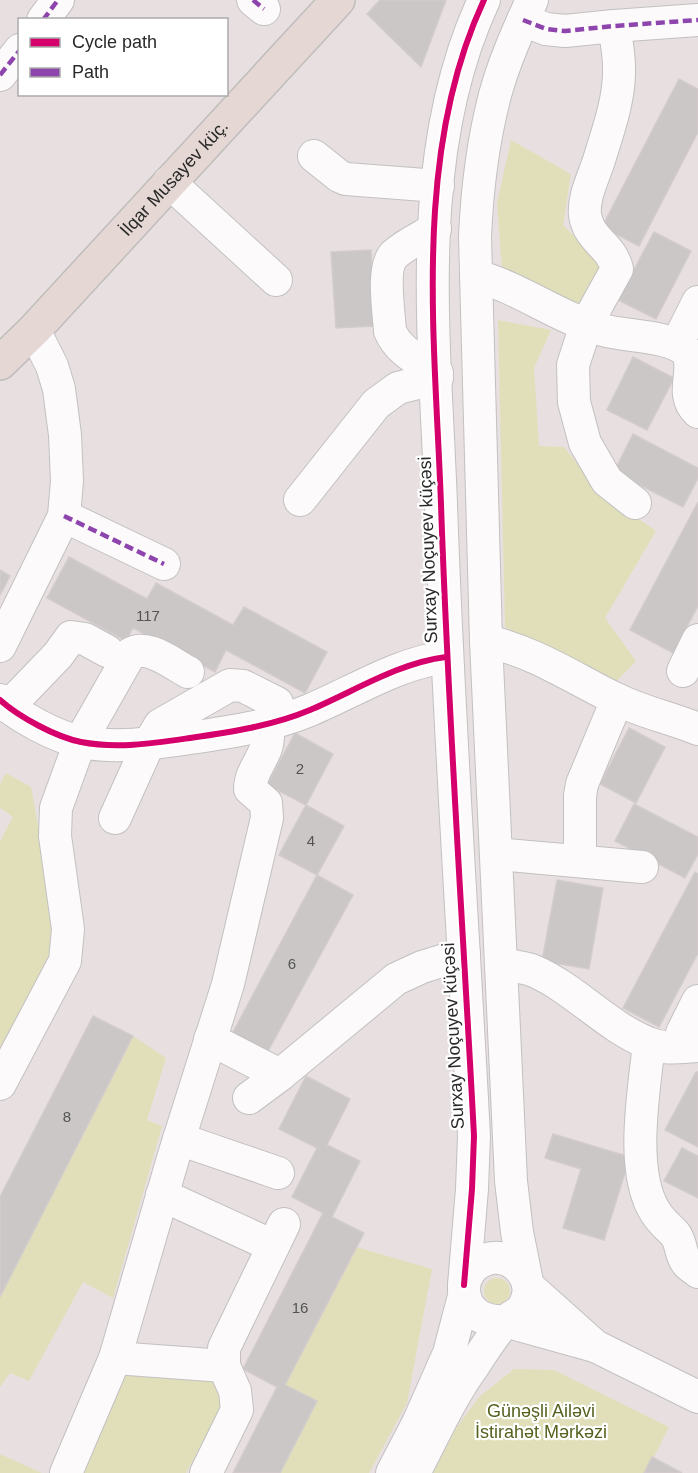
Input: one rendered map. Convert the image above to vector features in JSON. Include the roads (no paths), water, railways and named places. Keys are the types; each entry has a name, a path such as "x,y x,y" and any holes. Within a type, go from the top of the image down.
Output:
{"main road":[{"name":"İlqar Musayev küç.","path":"0,363 34,330 338,0"}],"street":[{"path":"44,18 58,0"},
{"name":"Surxay Noçuyev küçəsi","path":"392,1473 419,1421 449,1353 464,1291 472,1189 474,1136 446,657 434,307 435,229 442,133 466,45 484,0"},
{"path":"414,1473 471,1368 505,1322 515,1317 523,1309 528,1299 511,1181 486,641 476,276 477,203 485,143 495,95 527,10 546,29 565,31 698,20"},
{"path":"614,26 619,68 615,103 587,196 585,213 591,233 609,250 617,268 586,325 573,365 574,402 585,443 607,481 635,503"},
{"path":"0,75 18,52"},
{"path":"314,156 346,179 438,186"},
{"path":"169,182 276,280"},
{"path":"435,229 394,255 387,274 390,331 394,340 437,375"},
{"path":"476,276 514,289 586,325 605,331 677,344 688,354 693,364 689,398 692,406 698,412"},
{"path":"677,344 698,302"},
{"path":"0,646 64,516 67,481 65,435 59,389 52,366 34,330"},
{"path":"300,500 376,404 398,388 437,375"},
{"path":"64,516 164,564"},
{"path":"107,651 85,639 71,638 58,655 4,703 52,730 80,742 148,745 234,732 273,714 309,710 402,668 428,659 446,657"},
{"path":"683,671 698,640"},
{"path":"486,641 510,646 539,658 617,700 698,729"},
{"path":"0,1084 65,961 68,929 55,836 56,808 80,742 130,654 136,650 146,650 188,672"},
{"path":"115,818 148,745 160,725 230,685 243,686 273,714"},
{"path":"580,861 582,784 617,700"},
{"path":"66,1473 115,1358 162,1195 228,984 267,818 266,803 250,789 250,781 265,749 273,714"},
{"path":"497,854 642,867"},
{"path":"249,1098 396,979 422,967 464,954"},
{"path":"502,965 531,969 626,1031 649,1044 668,1048 689,1047 682,1033 698,1001"},
{"path":"210,1039 280,1075"},
{"path":"649,1044 640,1149 644,1181 655,1212 675,1234 681,1244 686,1263 698,1272"},
{"path":"179,1139 278,1173"},
{"path":"162,1195 279,1235 224,1348 224,1366 235,1391 237,1410 206,1473"},
{"path":"595,1346 527,1282 520,1268 512,1262 502,1258 492,1258 482,1262 468,1276 464,1291 468,1306 483,1320 505,1322 595,1346 698,1397"},
{"path":"115,1358 224,1366"}],"park label":[{"name":"Günəşli Ailəvi İstirahət Mərkəzi","path":"541,1421"}]}
